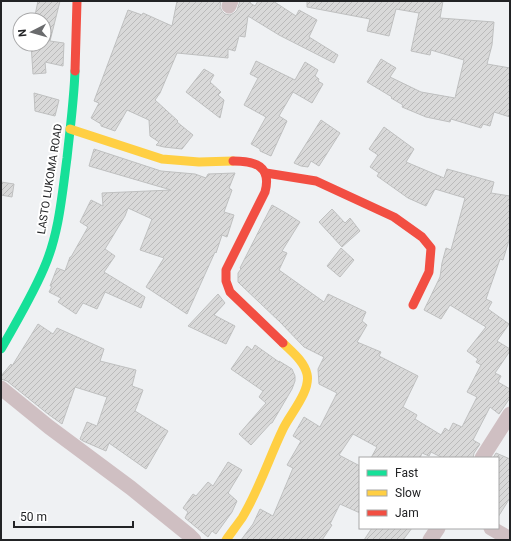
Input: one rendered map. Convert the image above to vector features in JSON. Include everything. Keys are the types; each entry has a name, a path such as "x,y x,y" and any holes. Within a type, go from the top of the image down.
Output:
{"street":[{"name":"LASTO LUKOMA ROAD","path":"1,349 44,268 53,241 61,205 74,95 77,1"},
{"path":"70,129 162,159 199,162 246,161 259,165 266,173 268,183 265,192 226,270 226,286 230,292 272,331 302,362 307,374 307,383 303,394 283,428 250,504 226,540"},
{"path":"266,173 316,181 394,217 422,237 431,248 429,272 413,305"},
{"path":"1,388 49,427 131,488 194,540"},
{"path":"483,457 510,414"},
{"path":"430,540 437,529"},
{"path":"493,529 510,539"}],"building":[{"path":"38,1 60,1 52,33 52,12 36,12"},
{"path":"177,1 221,1 220,7 222,11 225,14 230,15 237,10 240,1 251,1 250,3 255,6 258,1 273,1 296,16 299,10 317,20 309,37 338,55 334,63 279,35 248,16 245,37 239,36 235,51 228,49 228,58 177,53 160,93 155,100 178,121 177,122 193,135 182,149 156,145 159,142 150,136 149,120 127,110 115,131 101,126 101,124 91,118 99,103 94,101 128,10 142,15 143,13 172,26"},
{"path":"307,1 443,1 440,18 494,22 492,45 487,64 510,68 510,117 494,112 490,126 483,124 481,128 451,119 450,122 426,117 402,107 403,105 391,98 392,97 367,82 381,59 396,68 390,77 421,92 455,98 464,60 431,50 430,55 411,51 419,13 396,9 389,36 367,31 370,19 307,7"},
{"path":"52,41 64,43 63,66 45,62 46,73 33,74 32,52 52,52"},
{"path":"256,61 295,80 305,62 318,70 315,76 319,79 318,81 323,84 312,103 293,92 279,116 287,121 271,156 260,151 260,149 251,144 266,117 244,105 258,78 250,74"},
{"path":"204,69 214,75 210,82 221,92 218,95 224,100 220,118 186,92"},
{"path":"34,93 59,100 55,116 35,111"},
{"path":"321,120 340,133 319,166 311,161 308,167 294,163"},
{"path":"384,127 414,149 406,162 444,178 447,169 494,182 491,193 510,196 510,237 503,260 500,259 486,299 492,302 488,309 509,324 497,341 510,349 510,351 495,373 501,376 498,382 510,389 510,398 499,414 490,407 473,440 480,444 473,457 441,457 431,452 429,456 422,453 420,457 372,457 377,447 353,434 339,455 359,465 359,513 340,504 330,524 332,525 322,540 241,540 253,524 260,509 273,516 293,468 287,465 301,441 293,436 304,417 320,427 337,393 319,384 318,369 324,357 304,347 238,282 238,273 241,269 240,268 272,205 300,222 282,251 287,253 279,270 324,302 328,294 366,312 362,321 367,325 357,342 381,352 379,356 418,376 403,407 417,415 415,419 441,435 445,428 449,431 453,423 462,427 477,397 467,392 481,365 476,362 478,359 467,351 486,327 450,305 441,319 424,310 440,277 446,248 451,250 465,198 435,189 426,206 408,198 377,176 379,173 370,167 378,155 369,149"},
{"path":"94,149 161,171 195,174 206,178 208,174 235,173 229,188 232,190 224,212 234,215 227,237 222,235 216,253 215,252 187,314 146,287 164,258 140,250 152,219 128,208 125,216 105,249 115,256 104,272 145,297 141,308 105,292 97,309 83,303 76,314 58,302 61,298 49,292 57,268 65,271 70,257 88,227 80,222 91,200 103,206 102,193 171,190 89,166"},
{"path":"1,182 14,184 12,197 1,195"},
{"path":"332,209 345,223 350,218 360,231 342,247 319,222"},
{"path":"341,248 354,260 340,277 327,266"},
{"path":"218,294 225,303 214,315 235,326 226,344 188,326"},
{"path":"38,324 53,334 57,328 104,349 100,361 136,370 132,386 143,390 135,411 168,431 146,469 109,443 106,451 80,439 87,422 97,426 107,397 75,387 62,424 7,381 1,379 1,376 11,364 12,366"},
{"path":"255,345 279,362 292,369 295,376 295,381 292,389 272,423 251,445 239,434 266,403 259,397 263,391 231,369 247,346 252,350"},
{"path":"496,453 510,459 510,498 499,515 499,457 494,457"},
{"path":"228,462 242,470 228,493 237,501 232,512 216,534 212,531 208,537 185,518 188,512 183,508 193,494 196,496 208,482 213,486"},
{"path":"371,529 411,529 403,540 364,540"}],"traffic: fast":[{"path":"1,349 24,309 44,268 57,228 67,158 75,71"}],"traffic: slow":[{"path":"70,129 162,159 199,162 233,161"},
{"path":"226,540 248,507 283,429 306,388 307,374 303,365 283,343"}],"traffic: jam":[{"path":"75,71 77,1"},
{"path":"233,161 248,162 260,167 264,171 267,183 265,192 226,270 226,281 230,292 283,343"},
{"path":"266,173 316,181 394,217 422,237 431,248 429,272 413,305"}]}
